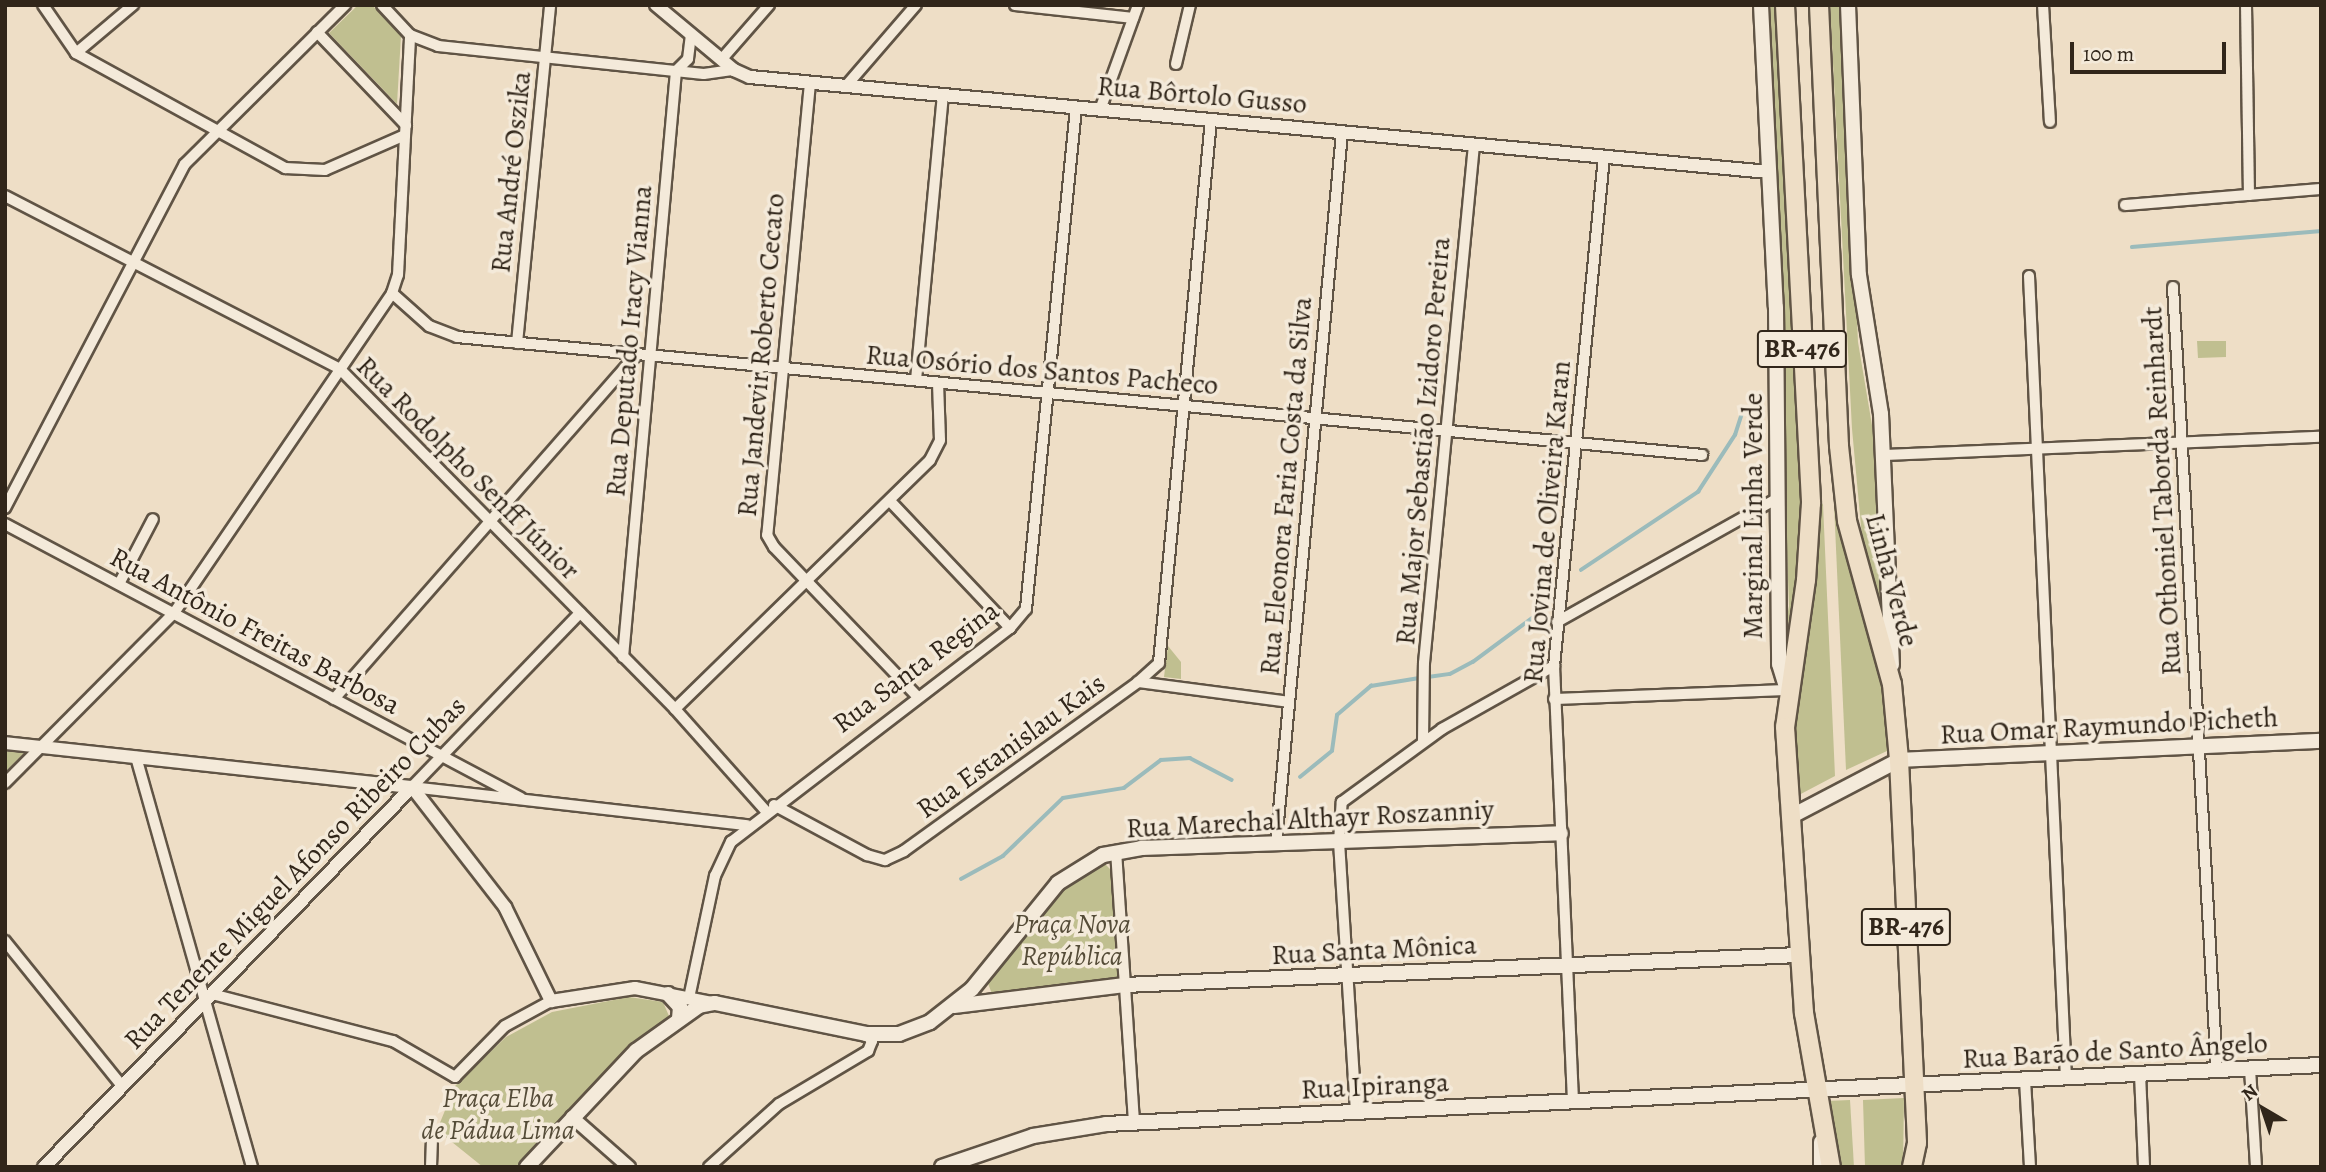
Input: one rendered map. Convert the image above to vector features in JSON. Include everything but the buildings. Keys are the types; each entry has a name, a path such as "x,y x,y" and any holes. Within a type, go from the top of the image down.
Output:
{"highway":[{"name":"BR-476","path":"1786,5 1811,503 1806,580 1787,690 1790,817 1798,955 1831,1167"},
{"name":"Linha Verde","path":"1819,5 1846,508 1857,566 1892,684 1899,761 1917,1143 1912,1167"}],"main road":[{"name":"Marginal Linha Verde","path":"1761,5 1776,307 1779,664 1787,690"},
{"path":"1848,5 1859,275 1884,455 1892,684"},
{"name":"Rua Omar Raymundo Picheth","path":"1899,761 2321,741"},
{"path":"1790,817 1899,761"},
{"name":"Rua Marechal Althayr Roszanniy","path":"715,1003 866,1034 905,1031 954,1006 1058,883 1087,862 1116,851 1560,833"},
{"name":"Rua Santa Mônica","path":"954,1006 1125,985 1798,955"},
{"path":"668,994 680,1007 679,1019"},
{"path":"527,1167 636,1051 692,1009 715,1003"},
{"name":"Rua Barão de Santo Ângelo","path":"1817,1090 2321,1065"},
{"name":"Rua Ipiranga","path":"942,1167 1032,1136 1134,1122 1817,1090"},
{"path":"1821,1112 1821,1167"},
{"path":"1917,1143 1920,1167"}],"street":[{"path":"43,5 76,54 285,167 310,172 336,167 405,130"},
{"path":"76,54 133,5"},
{"path":"5,508 185,164 215,130 345,5"},
{"path":"382,5 410,35 449,48 676,71 734,70"},
{"name":"Rua André Oszika","path":"517,343 550,5"},
{"name":"Rua Bôrtolo Gusso","path":"656,5 734,70 750,77 1769,172"},
{"path":"721,60 769,5"},
{"path":"846,86 916,5"},
{"path":"1015,5 1133,18"},
{"path":"1100,110 1138,5"},
{"path":"1175,64 1190,5"},
{"path":"2043,5 2050,122"},
{"path":"2246,5 2249,195"},
{"path":"317,32 405,130"},
{"path":"5,783 174,613 392,293 398,275 410,35"},
{"name":"Rua Deputado Iracy Vianna","path":"623,657 676,71 688,59 691,35"},
{"name":"Rua Jandevir Roberto Cecato","path":"810,83 767,535 807,581 918,697"},
{"path":"916,380 943,95"},
{"name":"Rua Santa Regina","path":"689,998 718,865 747,825 1010,628 1026,609 1076,108"},
{"path":"1138,681 1159,663 1211,120"},
{"name":"Rua Eleonora Faria Costa da Silva","path":"1276,843 1342,133"},
{"name":"Rua Major Sebastião Izidoro Pereira","path":"1423,741 1424,663 1474,145"},
{"name":"Rua Jovina de Oliveira Karan","path":"1573,1101 1554,667 1604,157"},
{"path":"2125,205 2321,189"},
{"name":"Rua Rodolpho Senff Júnior","path":"5,196 340,369 770,808"},
{"path":"2029,276 2066,1078"},
{"name":"Rua Othoniel Taborda Reinhardt","path":"2173,287 2217,1070"},
{"name":"Rua Osório dos Santos Pacheco","path":"392,293 437,331 517,343 1702,455"},
{"path":"334,699 637,354"},
{"path":"675,709 890,501 937,450 942,428 938,383"},
{"path":"1884,455 2321,437"},
{"path":"1557,622 1777,498"},
{"path":"890,501 1010,628"},
{"path":"119,584 153,519"},
{"name":"Rua Antônio Freitas Barbosa","path":"5,523 521,798"},
{"name":"Rua Tenente Miguel Afonso Ribeiro Cubas","path":"44,1167 580,613"},
{"path":"1356,1112 1339,808 1347,795 1423,741 1554,667"},
{"name":"Rua Estanislau Kais","path":"770,808 867,855 894,857 1138,681 1289,702"},
{"path":"1555,699 1787,690"},
{"path":"5,743 747,825"},
{"path":"136,757 208,997 252,1167"},
{"path":"412,787 505,906 551,1001"},
{"path":"1116,851 1134,1122"},
{"path":"5,942 122,1086"},
{"name":"Rua Marechal Althayr Roszanniy","path":"208,997 393,1041 455,1077 505,1026 551,1001 619,988 715,1003"},
{"path":"709,1167 779,1104 865,1053 872,1044 866,1034"},
{"path":"2250,1069 2256,1167"},
{"path":"2140,1074 2144,1167"},
{"path":"2025,1080 2030,1167"},
{"path":"572,1117 628,1167"},
{"path":"431,1167 432,1134"}],"green space":[{"path":"358,5 372,5 401,36 397,104 329,33"},
{"path":"1770,5 1779,5 1803,502 1798,573 1783,652 1780,623 1786,622 1789,606 1782,414 1783,273"},
{"path":"1830,5 1843,5 1858,342 1878,461 1882,607 1863,548 1852,429"},
{"path":"2197,341 2226,341 2226,357 2198,358"},
{"path":"1823,504 1835,776 1797,796 1794,706 1815,576 1818,505"},
{"path":"1834,504 1838,504 1876,652 1887,723 1887,751 1846,770"},
{"path":"1168,646 1181,662 1181,679 1164,677"},
{"path":"5,751 24,753 5,772"},
{"name":"Praça Nova República","path":"1103,862 1114,873 1118,978 992,994 986,978 1061,888"},
{"name":"Praça Elba de Pádua Lima","path":"629,997 663,1002 669,1016 578,1099 518,1167 483,1167 437,1130 455,1086 506,1037 552,1012"},
{"path":"1904,1098 1903,1167 1865,1167 1863,1100"},
{"path":"1850,1100 1854,1167 1839,1167 1827,1101"}],"waterway":[{"path":"2132,247 2321,231"},
{"path":"1581,570 1698,492 1735,435 1744,408"},
{"path":"1428,677 1450,674 1473,662 1547,607"},
{"path":"1300,777 1332,751 1337,715 1371,686 1420,678"},
{"path":"961,879 1003,856 1063,798 1124,788 1161,760 1190,758 1232,780"}]}
